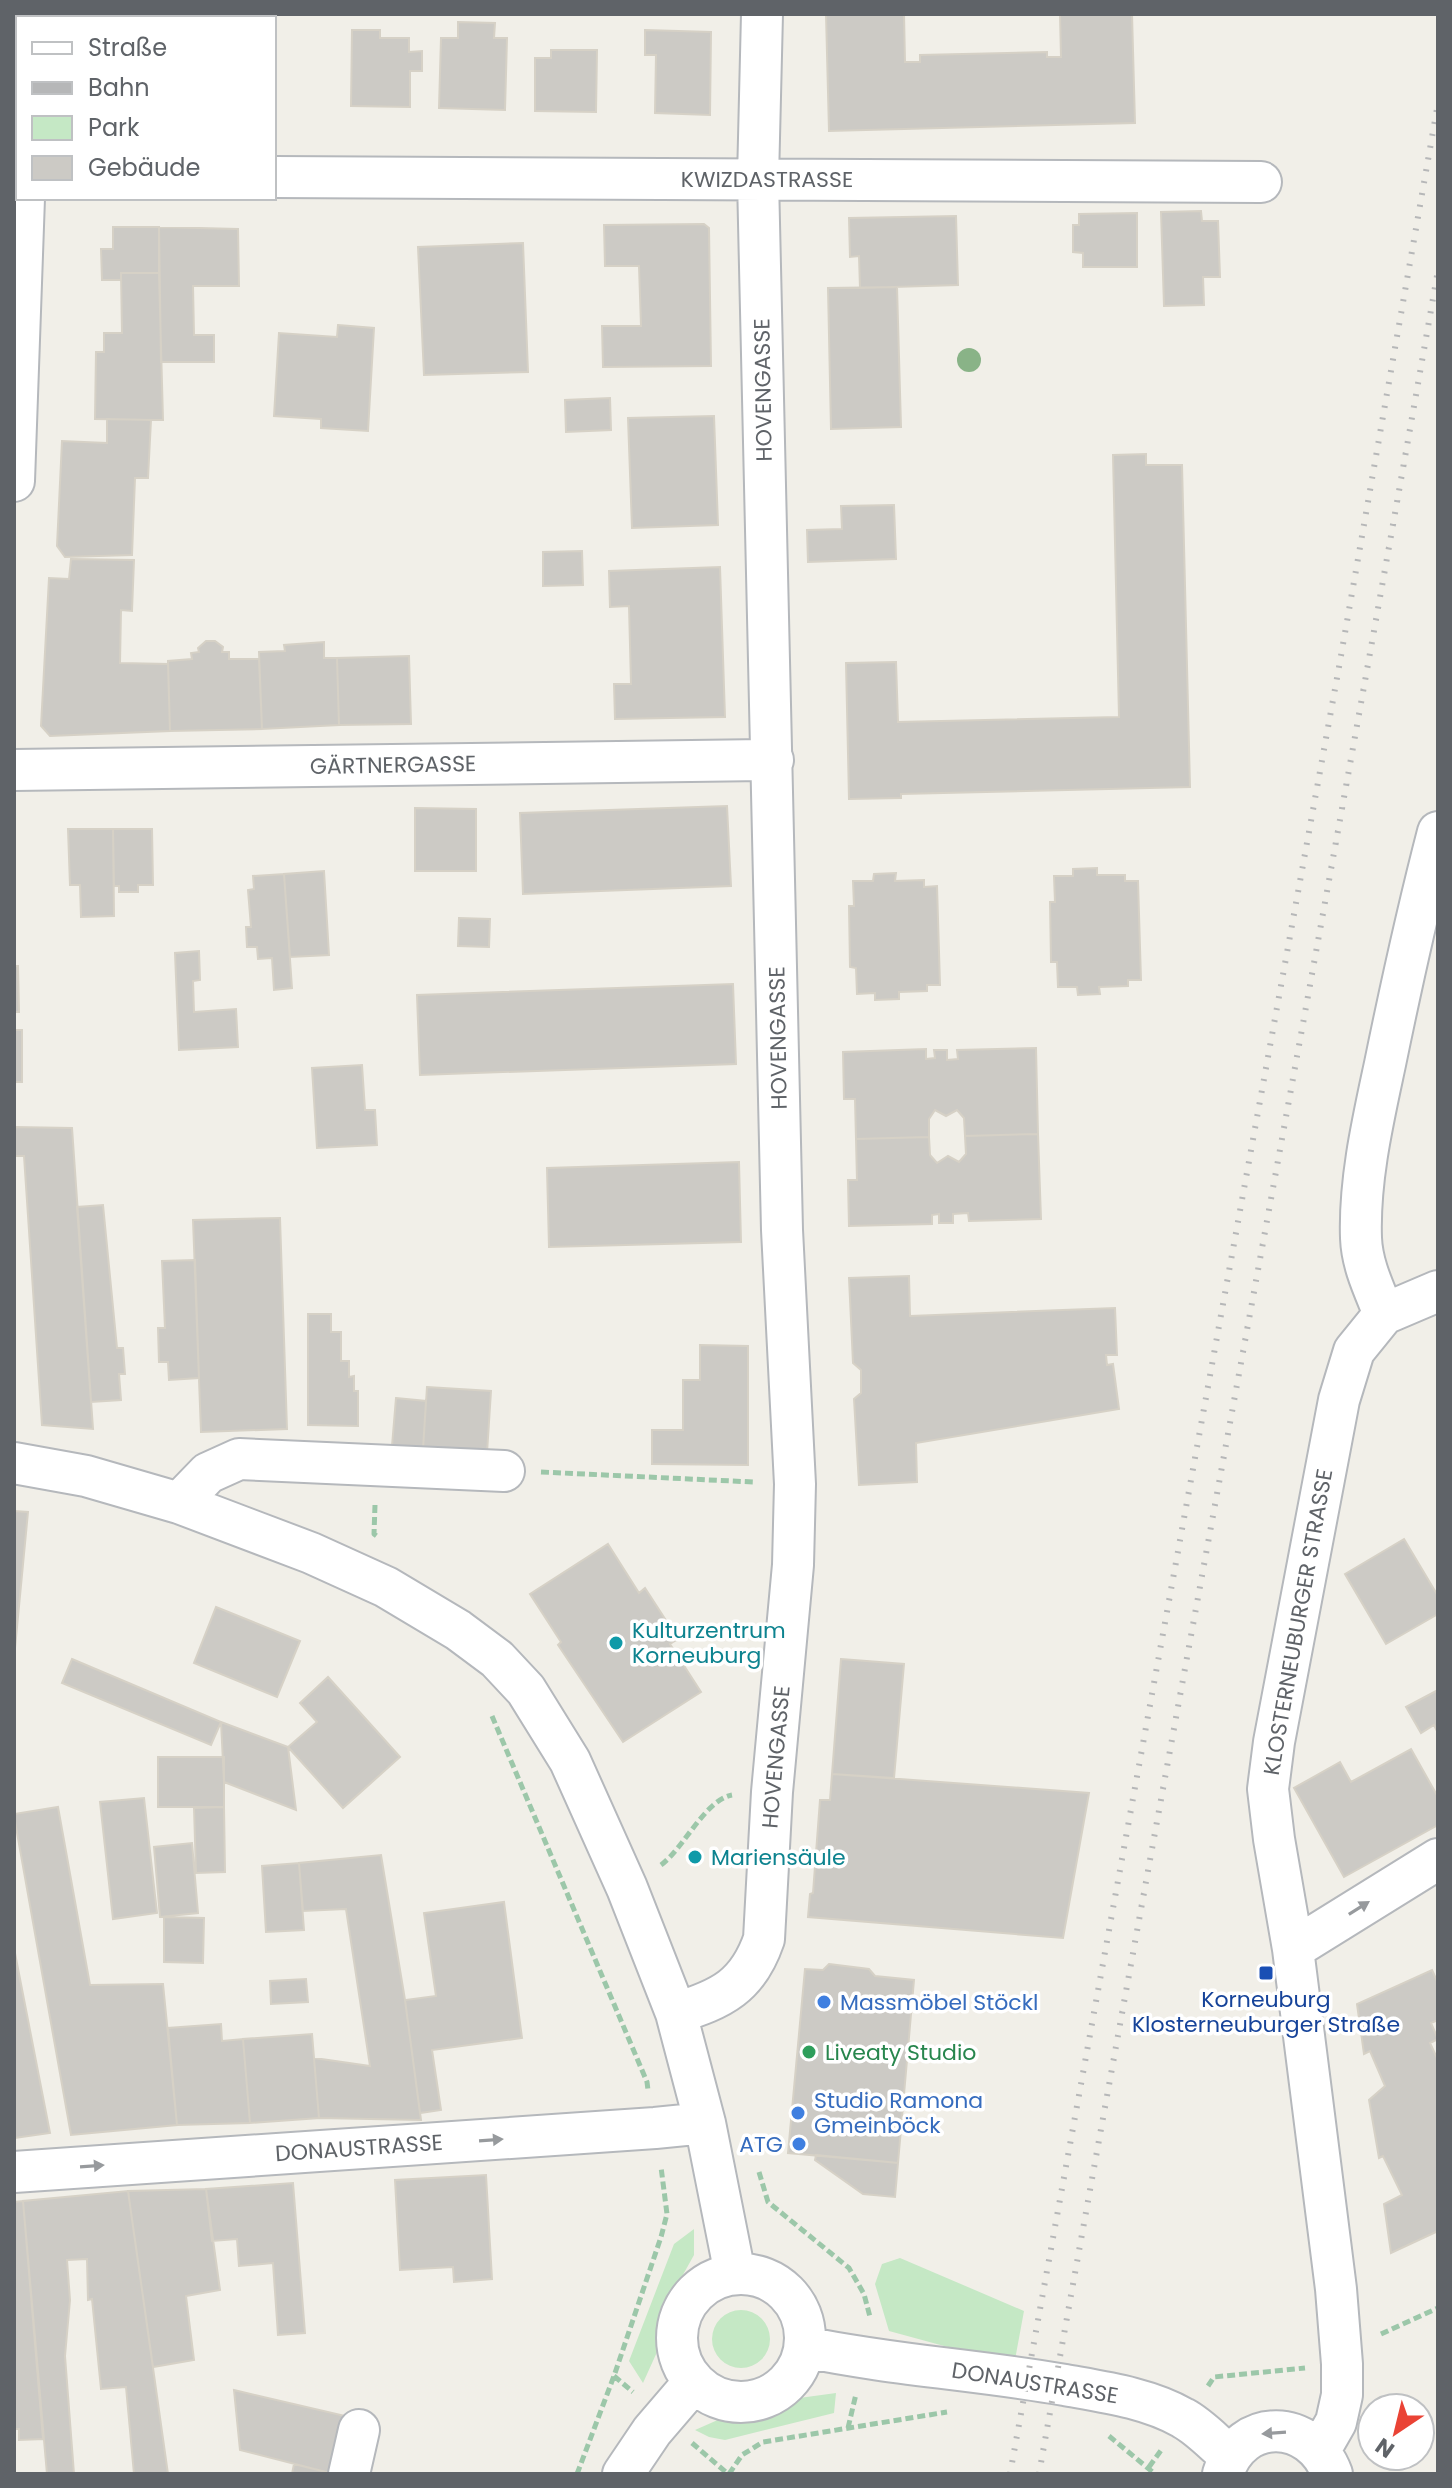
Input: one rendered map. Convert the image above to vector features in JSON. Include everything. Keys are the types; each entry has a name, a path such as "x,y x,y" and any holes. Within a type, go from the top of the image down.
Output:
{"street":[{"name":"HOVENGASSE","path":"676,2013 706,2004 731,1990 746,1976 757,1959 764,1939 772,1792 793,1565 795,1484 782,1230 758,179 762,14"},
{"name":"KWIZDASTRASSE","path":"276,177 1261,182"},
{"path":"14,481 24,200"},
{"name":"GÄRTNERGASSE","path":"14,770 773,760"},
{"path":"1438,832 1373,1120 1362,1201 1361,1240 1366,1268 1384,1314 1438,1291"},
{"name":"KLOSTERNEUBURGER STRASSE","path":"1326,2462 1342,2395 1336,2289 1293,1949 1268,1789 1274,1742 1339,1400 1354,1351 1384,1314"},
{"path":"179,1503 208,1473 239,1459 504,1471"},
{"path":"14,1463 86,1476 179,1503 311,1553 386,1587 458,1630 497,1659 526,1690 570,1761 627,1888 676,2013 705,2123 735,2274"},
{"path":"1293,1949 1438,1859"},
{"name":"DONAUSTRASSE","path":"14,2172 705,2123"},
{"path":"735,2274 754,2275 770,2281 797,2305 802,2318 805,2347 794,2375 782,2388 751,2402 722,2400 694,2382 678,2351 677,2334 681,2315 701,2288 716,2279 735,2274"},
{"name":"DONAUSTRASSE","path":"805,2347 863,2359 1011,2376 1104,2392 1158,2406 1184,2418 1226,2465"},
{"path":"623,2474 652,2431 694,2382"},
{"path":"349,2474 359,2430"},
{"path":"1226,2465 1241,2444 1266,2432 1281,2431 1295,2434 1326,2462"}],"path":[{"path":"504,1471 795,1484"},
{"path":"487,1703 647,2082 667,2214 614,2376 577,2474"},
{"path":"627,1888 673,1856 722,1797 772,1792"},
{"path":"768,2202 849,2268 864,2294 871,2320 863,2359"},
{"path":"1149,2467 1214,2377 1342,2364 1382,2333 1438,2308"},
{"path":"729,2474 742,2455 763,2442 957,2410"},
{"path":"1105,2434 1155,2474"}],"green space":[{"path":"694,2229 694,2255 665,2307 662,2341 643,2383 629,2361 674,2244"},
{"path":"900,2258 1024,2311 1014,2365 889,2331 875,2284 882,2264"},
{"path":"741,2310 752,2312 761,2319 768,2328 768,2350 761,2359 752,2366 741,2368 730,2366 721,2359 714,2350 712,2339 714,2328 721,2319 730,2312"},
{"path":"836,2393 834,2413 725,2440 695,2430 720,2419 759,2417 792,2399"}],"building":[{"path":"826,14 904,14 905,62 920,62 920,55 1047,52 1047,57 1061,57 1060,14 1132,14 1135,123 829,131"},
{"path":"458,22 495,23 494,38 507,38 505,110 439,108 441,38 458,38"},
{"path":"352,30 380,30 380,38 409,38 409,52 422,51 422,71 410,71 410,107 351,106"},
{"path":"645,30 711,32 710,115 655,113 656,55 645,55"},
{"path":"551,50 597,50 596,112 535,111 535,58 551,58"},
{"path":"1201,211 1202,221 1218,221 1220,277 1203,277 1204,305 1164,306 1161,212"},
{"path":"1137,213 1137,267 1083,267 1083,253 1073,252 1073,225 1079,225 1079,214"},
{"path":"956,216 958,285 860,288 859,256 850,257 849,218"},
{"path":"704,224 709,228 711,366 603,367 602,326 641,326 639,266 605,266 604,225"},
{"path":"113,227 159,227 159,273 121,273 121,280 102,280 101,249 113,249"},
{"path":"159,227 238,229 239,286 193,286 194,335 214,335 214,362 161,362"},
{"path":"523,243 528,372 424,375 418,247"},
{"path":"121,273 159,273 163,420 95,419 96,352 104,352 104,333 122,333"},
{"path":"897,287 901,427 831,429 828,288"},
{"path":"338,325 374,328 368,431 321,428 321,419 274,416 279,333 337,337"},
{"path":"610,398 611,430 566,432 565,400"},
{"path":"714,416 718,525 632,528 628,418"},
{"path":"107,419 151,420 148,478 135,478 132,555 65,557 57,546 62,441 107,443"},
{"path":"1146,454 1146,465 1182,465 1190,787 901,794 901,798 849,799 846,663 896,662 898,722 1119,717 1113,455"},
{"path":"894,505 896,559 808,562 807,530 842,529 841,506"},
{"path":"582,551 583,585 543,586 543,552"},
{"path":"71,559 134,560 132,611 121,610 120,663 168,664 170,731 50,736 41,726 49,578 69,579"},
{"path":"720,567 725,717 615,719 614,684 631,684 629,606 610,607 609,571"},
{"path":"206,641 215,641 223,647 222,652 229,652 229,659 259,659 262,729 170,731 168,661 192,659 191,653 199,652 198,648"},
{"path":"324,642 324,658 337,658 339,725 262,729 259,652 285,651 284,645"},
{"path":"409,656 411,724 339,725 337,658"},
{"path":"727,806 731,886 523,894 520,813"},
{"path":"415,808 476,809 476,871 415,871"},
{"path":"68,829 113,829 114,916 81,917 80,885 70,885"},
{"path":"113,829 152,829 153,885 138,885 138,892 119,892 119,886 114,886"},
{"path":"1097,868 1097,875 1125,875 1125,881 1138,881 1141,980 1128,980 1128,986 1099,987 1100,994 1078,995 1077,987 1058,987 1057,962 1051,962 1050,902 1055,902 1054,876 1073,876 1073,869"},
{"path":"324,871 329,955 290,957 284,874"},
{"path":"896,873 895,881 924,880 924,887 937,886 940,985 927,985 927,991 899,992 899,999 875,1000 875,993 857,994 856,968 850,967 849,906 854,906 853,881 873,881 874,874"},
{"path":"284,874 292,988 274,990 272,958 258,959 257,947 247,947 246,927 251,927 248,890 254,889 253,876"},
{"path":"459,918 490,919 489,947 458,946"},
{"path":"199,951 200,980 193,981 194,1012 236,1009 238,1047 179,1050 175,953"},
{"path":"14,966 18,966 19,1012 14,1012"},
{"path":"733,984 736,1064 420,1075 417,995"},
{"path":"14,1030 22,1030 22,1082 14,1082"},
{"path":"1036,1048 1038,1134 965,1136 964,1118 957,1110 946,1116 935,1110 929,1119 929,1137 856,1139 855,1099 844,1099 843,1052 926,1049 926,1059 935,1058 934,1050 947,1050 947,1060 958,1059 957,1050"},
{"path":"362,1065 365,1110 375,1110 377,1145 317,1148 312,1068"},
{"path":"14,1127 72,1128 93,1429 42,1425 24,1156 14,1156"},
{"path":"1038,1134 1041,1219 969,1221 968,1213 953,1214 953,1223 939,1223 939,1214 932,1215 932,1224 849,1226 848,1180 857,1180 856,1139 929,1137 930,1155 937,1163 948,1156 959,1162 966,1154 965,1136"},
{"path":"739,1162 741,1242 549,1247 547,1168"},
{"path":"103,1205 117,1348 123,1348 125,1374 119,1374 121,1400 91,1402 77,1207"},
{"path":"280,1218 287,1429 201,1432 193,1220"},
{"path":"195,1260 199,1378 169,1380 168,1362 159,1362 158,1328 165,1328 162,1261"},
{"path":"909,1276 910,1316 1115,1308 1117,1355 1106,1355 1107,1365 1113,1364 1119,1409 916,1443 917,1482 859,1485 854,1399 861,1393 861,1370 853,1363 849,1278"},
{"path":"308,1314 331,1314 331,1332 341,1332 341,1361 349,1361 349,1377 354,1376 354,1391 358,1391 358,1426 308,1425"},
{"path":"700,1345 748,1346 748,1465 652,1464 652,1430 683,1430 683,1380 700,1380"},
{"path":"427,1387 491,1391 487,1453 423,1449"},
{"path":"396,1398 426,1401 423,1449 392,1446"},
{"path":"14,1511 28,1512 15,1648 14,1647"},
{"path":"1404,1539 1438,1596 1438,1614 1386,1644 1345,1574"},
{"name":"Kulturzentrum Korneuburg","path":"608,1544 639,1593 645,1588 678,1639 670,1644 701,1692 623,1742 558,1645 561,1642 530,1594"},
{"path":"216,1607 300,1641 277,1697 194,1663"},
{"path":"72,1659 221,1722 211,1745 62,1683"},
{"path":"841,1659 904,1664 894,1778 832,1774"},
{"path":"328,1677 400,1757 343,1808 288,1747 317,1722 300,1703"},
{"path":"1438,1690 1438,1733 1434,1725 1421,1733 1406,1707"},
{"path":"221,1722 288,1747 296,1810 224,1782"},
{"path":"1411,1749 1438,1797 1438,1825 1344,1877 1294,1788 1340,1762 1351,1782"},
{"path":"158,1757 224,1757 224,1807 158,1807"},
{"path":"832,1774 1089,1793 1063,1938 808,1917 810,1894 813,1893 820,1800 830,1800"},
{"path":"144,1798 157,1913 113,1919 100,1802"},
{"path":"58,1807 90,1985 163,1984 177,2125 71,2135 14,1816"},
{"path":"224,1807 225,1872 196,1873 194,1808"},
{"path":"192,1843 198,1913 160,1917 154,1847"},
{"path":"381,1855 421,2120 319,2118 314,2058 370,2066 346,1909 303,1911 299,1863"},
{"path":"299,1863 304,1930 266,1932 262,1866"},
{"path":"504,1902 522,2038 432,2050 441,2110 420,2113 405,2000 436,1996 424,1913"},
{"path":"164,1917 204,1918 203,1963 164,1962"},
{"path":"14,1948 50,2133 14,2138"},
{"path":"829,1964 869,1969 875,1976 914,1980 898,2163 788,2153 805,1969 823,1970"},
{"path":"1432,1970 1438,1983 1438,2020 1431,2023 1438,2039 1430,2043 1438,2060 1438,2231 1391,2253 1384,2204 1402,2195 1383,2156 1379,2158 1369,2100 1385,2086 1370,2051 1364,2054 1357,2004"},
{"path":"306,1979 308,2002 271,2004 270,1981"},
{"path":"221,2024 222,2041 243,2039 250,2123 177,2125 168,2028"},
{"path":"312,2034 319,2118 250,2123 243,2039"},
{"path":"816,2155 898,2163 895,2197 863,2194 815,2160"},
{"path":"486,2175 492,2279 454,2282 453,2267 400,2270 395,2180"},
{"path":"293,2183 305,2333 278,2335 273,2263 239,2266 237,2239 212,2241 206,2189"},
{"path":"206,2189 220,2290 186,2296 194,2360 153,2367 128,2191"},
{"path":"128,2191 168,2474 134,2474 126,2387 101,2389 92,2299 88,2300 87,2259 67,2260 70,2300 65,2356 74,2474 47,2474 23,2201"},
{"path":"23,2201 43,2439 19,2440 19,2429 14,2429 14,2202"},
{"path":"234,2390 345,2416 330,2473 240,2450"},
{"path":"294,2464 330,2473 330,2474 292,2474"}],"railway":[{"path":"1010,2474 1339,667 1438,103"},
{"path":"1039,2474 1438,270"}],"place":[{"name":"Kulturzentrum Korneuburg","path":"616,1643"},
{"name":"Mariensäule","path":"695,1857"},
{"name":"Korneuburg Klosterneuburger Straße","path":"1266,1973"},
{"name":"Massmöbel Stöckl","path":"824,2002"},
{"name":"Liveaty Studio","path":"809,2052"},
{"name":"Studio Ramona Gmeinböck","path":"798,2113"},
{"name":"ATG","path":"799,2144"}]}
